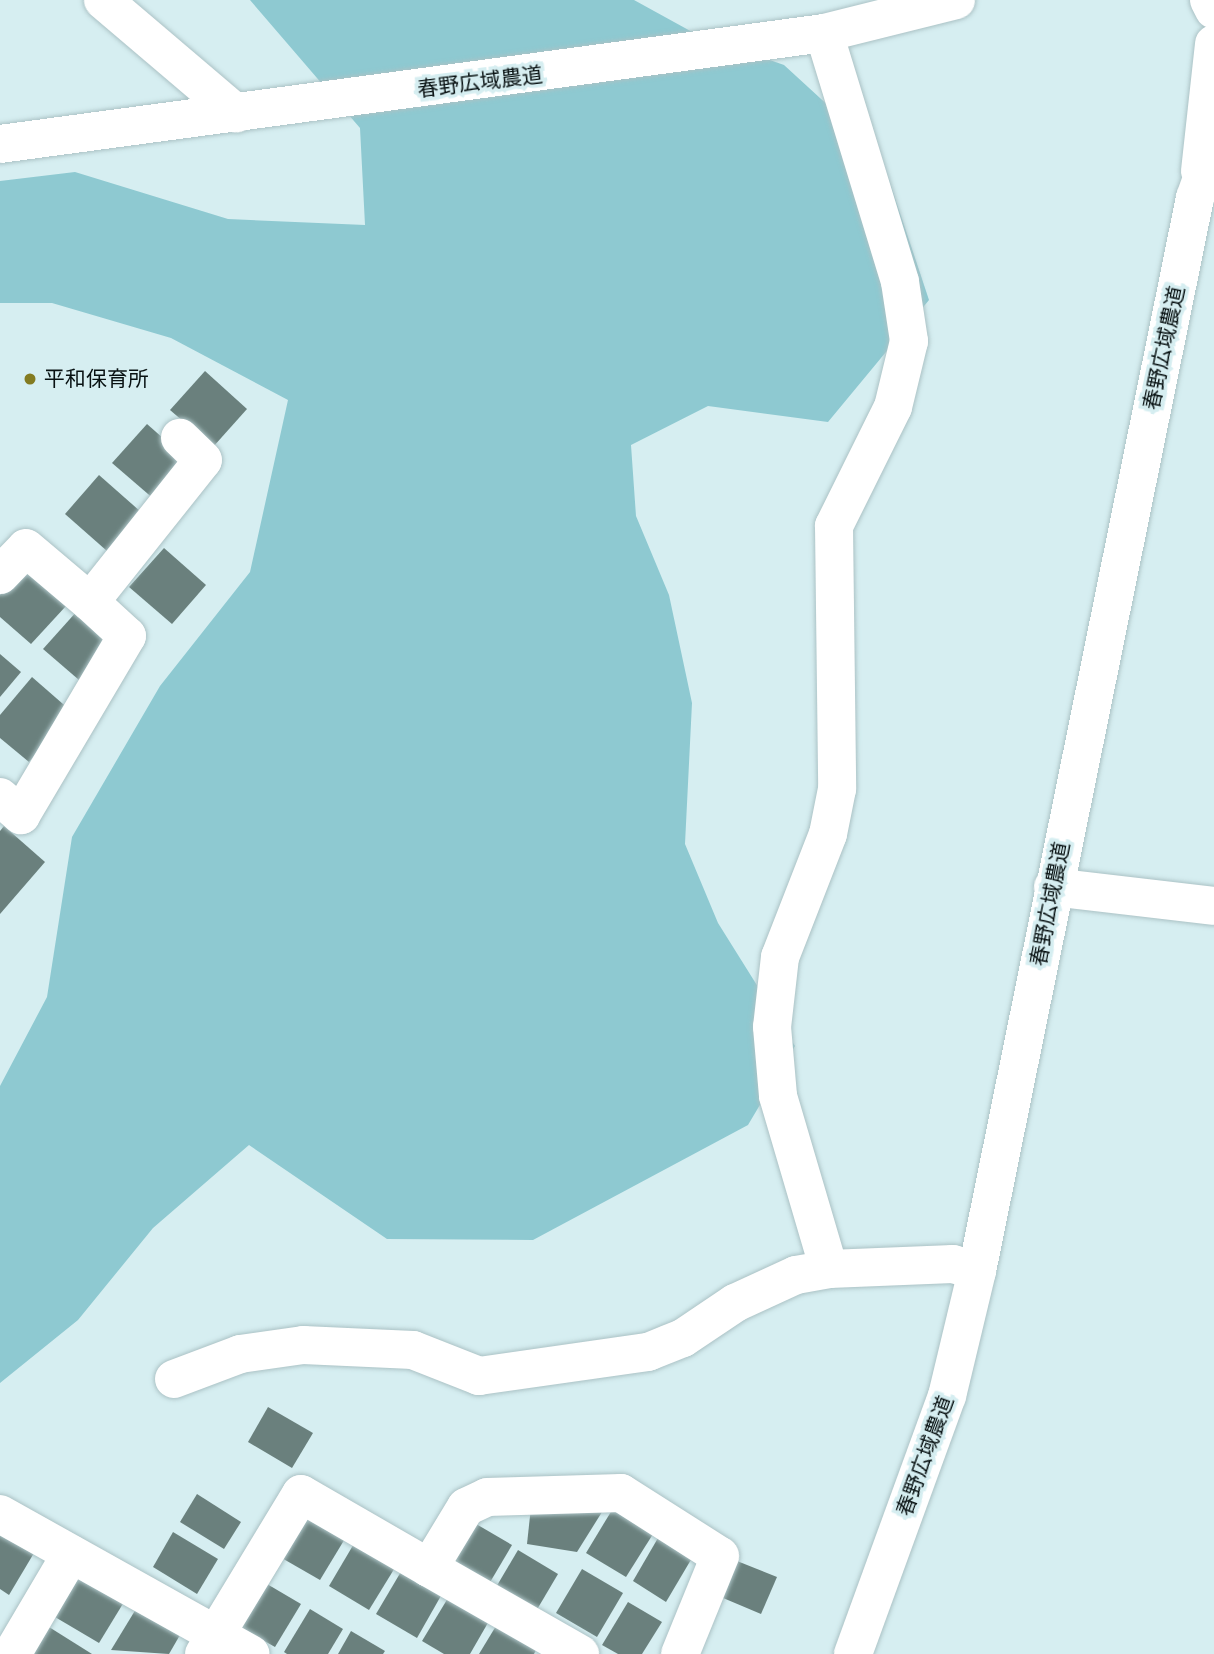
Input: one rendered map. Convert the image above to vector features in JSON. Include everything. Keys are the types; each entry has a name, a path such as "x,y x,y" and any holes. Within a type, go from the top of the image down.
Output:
{"street":[{"path":"103,0 236,113"},
{"name":"春野広域農道","path":"0,144 824,33 956,0"},
{"path":"1209,0 1214,10"},
{"path":"824,33 900,282 909,341 893,407 834,526 837,789 828,834 780,957 772,1027 778,1096 829,1269"},
{"path":"1199,183 1214,44"},
{"name":"春野広域農道","path":"853,1654 947,1396 977,1271 1053,887 1199,183 1214,144"},
{"path":"90,602 203,460 180,438"},
{"path":"0,575 26,548 127,636 20,815 0,797"},
{"path":"1053,887 1214,906"},
{"path":"174,1379 240,1354 303,1345 413,1350 479,1376 648,1352 683,1338 735,1303 796,1275 829,1269 953,1264 977,1271"},
{"path":"429,1568 466,1507 486,1497 621,1493 720,1556 680,1654"},
{"path":"210,1644 301,1494 580,1654"},
{"path":"0,1514 71,1553 210,1644 251,1654"},
{"path":"12,1654 71,1553"}],"shaded area":[{"path":"250,0 634,0 694,33 784,65 880,153 929,300 828,422 708,406 631,445 636,516 669,595 692,703 685,844 718,923 795,1046 748,1125 533,1240 387,1239 249,1145 153,1228 78,1320 0,1383 0,1086 47,997 72,837 160,686 250,572 288,400 171,338 52,303 0,303 0,181 75,172 228,219 365,225 360,128"}],"building":[{"path":"205,371 247,409 213,447 170,410"},
{"path":"147,424 189,461 155,500 112,463"},
{"path":"99,475 141,512 107,551 65,514"},
{"path":"164,548 206,585 172,624 129,587"},
{"path":"23,568 66,606 31,644 0,617 0,595"},
{"path":"78,610 120,648 86,686 43,649"},
{"path":"0,654 21,672 0,697"},
{"path":"32,677 71,711 29,762 0,738 0,715"},
{"path":"4,826 45,862 0,914 0,831"},
{"path":"268,1407 313,1433 292,1468 248,1442"},
{"path":"197,1494 241,1522 224,1549 180,1522"},
{"path":"531,1507 602,1512 577,1552 527,1544"},
{"path":"612,1510 653,1534 626,1577 586,1553"},
{"path":"306,1513 346,1537 320,1580 280,1557"},
{"path":"471,1521 512,1545 486,1589 445,1565"},
{"path":"173,1532 218,1559 197,1594 153,1567"},
{"path":"0,1533 34,1553 9,1595 0,1589"},
{"path":"658,1538 692,1558 666,1602 633,1581"},
{"path":"355,1542 396,1566 369,1610 329,1586"},
{"path":"518,1550 558,1574 532,1618 492,1594"},
{"path":"732,1559 777,1577 761,1614 716,1595"},
{"path":"582,1569 623,1593 597,1637 556,1613"},
{"path":"402,1570 442,1594 417,1638 376,1614"},
{"path":"80,1576 124,1602 99,1643 55,1617"},
{"path":"267,1584 301,1604 275,1647 241,1628"},
{"path":"448,1598 489,1621 470,1654 444,1654 422,1641"},
{"path":"628,1602 662,1622 642,1654 618,1654 602,1645"},
{"path":"136,1609 180,1635 169,1654 111,1650"},
{"path":"310,1609 343,1629 328,1654 287,1654 284,1652"},
{"path":"496,1626 536,1650 534,1654 479,1654"},
{"path":"49,1627 92,1654 33,1654"},
{"path":"351,1631 385,1651 383,1654 338,1654"}],"place":[{"name":"平和保育所","path":"30,379"}]}
